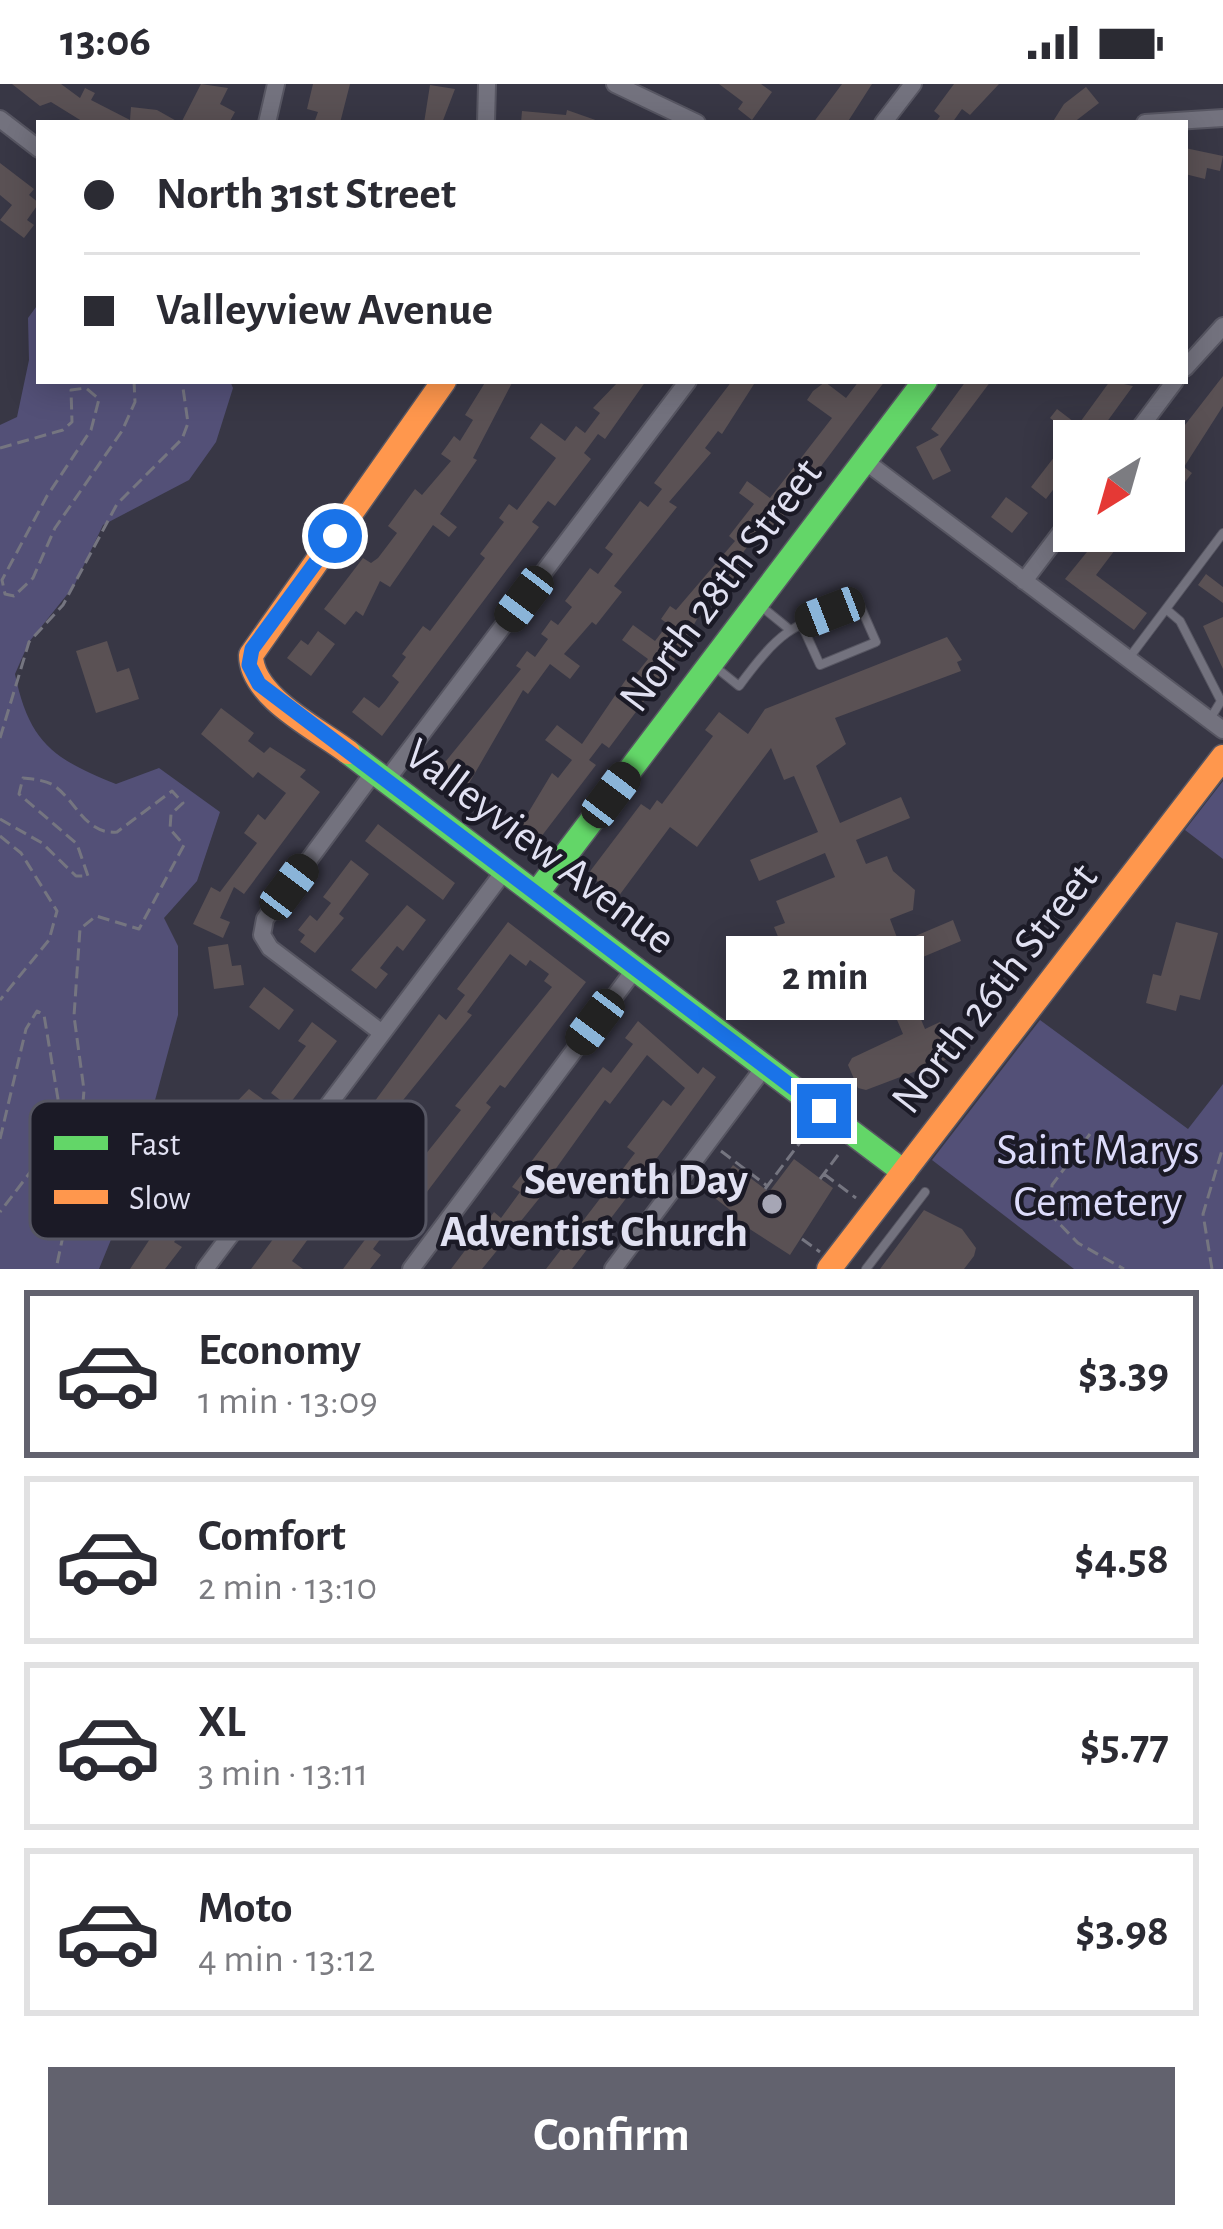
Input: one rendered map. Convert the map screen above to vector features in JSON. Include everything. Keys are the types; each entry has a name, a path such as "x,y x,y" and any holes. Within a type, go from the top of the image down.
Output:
{"street":[{"path":"268,120 276,84"},
{"path":"486,120 487,84"},
{"path":"615,84 691,120"},
{"path":"885,120 913,84"},
{"path":"1188,120 1223,118"},
{"path":"0,119 36,147"},
{"path":"1188,365 1223,326"},
{"name":"Valleyview Avenue","path":"442,384 413,432 256,640 249,665 268,692 904,1172"},
{"path":"382,1033 270,948 262,935 265,920 686,384"},
{"name":"North 28th Street","path":"536,894 923,384"},
{"path":"1146,420 1173,384"},
{"path":"865,461 1216,725"},
{"path":"1024,581 1053,543"},
{"name":"North 26th Street","path":"829,1269 1223,757"},
{"path":"331,1101 505,870"},
{"path":"411,1269 635,969"},
{"path":"613,1269 765,1066"},
{"path":"206,1269 228,1239"}],"lane":[{"path":"1128,659 1222,537"},
{"path":"711,664 739,686 776,636 801,623 858,601 876,642 820,665 801,623"},
{"path":"757,603 790,628"},
{"path":"1166,609 1180,621 1221,701 1216,725"},
{"path":"866,1269 926,1192"}],"path":[{"path":"0,448 63,430 72,422 71,390 86,388 98,399 92,430 47,496 2,580 5,594 14,596 33,578 55,527 122,431 135,402 134,384"},
{"path":"0,738 28,642 62,605 117,504 182,440 188,423 182,384"},
{"path":"0,819 41,842 76,876 88,876 77,844 20,794 23,778 51,784 106,833 117,832 172,791 182,803 171,814 170,829 184,845 139,929 96,916 80,929 74,1016 83,1101"},
{"path":"0,836 21,854 57,911 49,940 0,1000"},
{"path":"0,1139 26,1029 37,1011 44,1015 58,1101"},
{"path":"709,1142 766,1187 824,1111"},
{"path":"1090,1133 1052,1185 1051,1214 1078,1243 1124,1269"},
{"path":"854,1134 822,1176 874,1211"},
{"path":"1212,1269 1203,1214 1223,1148"},
{"path":"0,1212 30,1172"},
{"path":"56,1269 62,1239"}],"green space":[{"path":"36,307 36,384 231,384 233,388 216,442 189,480 103,525 74,586 29,642 15,674 36,732 60,756 116,784 159,768 220,812 197,881 164,918 178,946 178,1015 155,1101 30,1101 30,1239 111,1239 99,1269 0,1269 0,425 17,417 29,360 28,318"},
{"path":"1223,781 1223,859 1185,830"},
{"name":"Saint Marys Cemetery","path":"1040,1020 1188,1129 1223,1084 1223,1269 1074,1269 932,1160"}],"building":[{"path":"12,84 61,84 80,98 85,88 95,93 91,100 130,120 80,120 51,102 40,106"},
{"path":"201,84 228,88 220,104 235,112 231,120 183,120"},
{"path":"313,84 350,84 341,120 315,120 318,112 307,109"},
{"path":"719,84 761,84 772,92 752,120 738,109 743,102"},
{"path":"842,84 872,84 849,120 815,120"},
{"path":"954,84 999,84 970,115 962,109 954,120 937,120 940,116 934,111"},
{"path":"430,85 455,89 443,120 424,120"},
{"path":"1086,87 1099,103 1077,120 1054,120 1064,104"},
{"path":"131,107 157,110 175,120 130,120"},
{"path":"567,110 595,120 521,120 522,111 566,115"},
{"path":"1188,149 1223,156 1220,171 1207,168 1205,179 1188,175"},
{"path":"0,163 34,189 29,195 36,207 27,220 34,225 24,238 0,220 12,205 0,195"},
{"path":"1223,376 1223,406 1185,465 1185,425"},
{"path":"484,384 511,384 473,458 477,460 440,514 457,527 449,537 433,525 390,587 380,581 363,616 356,611 345,625 324,609 363,558 371,563 378,558 397,533 388,526 415,489 422,495 451,461 441,454 454,436 460,441 473,420 465,415"},
{"path":"616,384 644,384 605,439 598,434 584,453 591,459 555,506 548,501 532,522 539,527 382,736 352,712 364,697 379,708 385,701 399,682 392,676 406,657 402,654 423,626 430,631 485,558 480,554 504,522 499,518 509,504 517,510 556,458 530,438 541,423 565,441 576,426 585,433 600,413 593,408"},
{"path":"730,384 754,384 722,434 718,431 705,448 711,453 669,502 677,507 614,586 622,592 564,654 580,666 570,679 550,664 528,694 523,690 464,792 437,772 521,669 516,666 527,651 535,657 548,639 541,634 551,620 558,625 572,607 565,601 590,568 598,574 613,554 605,548 640,501 648,507 662,489 654,483"},
{"path":"828,384 846,398 857,384 883,384 765,541 757,535 744,551 740,560 746,565 716,605 708,599 674,661 609,748 602,743 589,760 596,765 531,850 505,831 515,818 522,823 552,773 558,778 572,760 545,740 557,725 582,744 629,675 633,678 648,659 622,640 633,625 655,641 668,624 661,619 670,606 676,610 735,541 729,536 754,504 739,493 747,481 770,498 832,418 807,400 813,391"},
{"path":"964,384 989,384 940,449 951,471 933,480 916,447 939,435 931,429"},
{"path":"1108,384 1133,386 1108,420 1082,420"},
{"path":"1057,409 1071,420 1050,418"},
{"path":"1053,459 1053,490 1046,499 1031,487"},
{"path":"1006,497 1028,513 1012,533 991,517"},
{"path":"1087,552 1113,552 1096,575 1147,613 1134,630 1065,579"},
{"path":"1206,574 1223,587 1223,603 1198,585"},
{"path":"1223,617 1223,669 1203,626"},
{"path":"318,631 335,644 311,676 287,658 301,640 308,645"},
{"path":"947,637 962,660 957,662 961,671 835,718 846,744 816,766 840,823 901,797 910,818 856,840 866,864 887,856 893,871 915,890 913,910 890,919 899,943 953,920 961,941 899,967 925,1029 940,1022 948,1032 948,1059 866,1090 858,1088 848,1065 852,1058 903,1034 878,975 810,1003 802,982 810,979 799,951 784,951 774,927 785,923 776,901 835,877 825,853 759,881 750,860 818,832 794,776 784,780 771,748 697,847 670,827 618,897 598,889 601,884 588,874 641,804 650,810 657,800 662,804 713,736 705,730 719,712 748,734 765,709"},
{"path":"107,641 117,672 129,668 139,699 96,713 76,651"},
{"path":"221,708 254,733 248,741 264,753 270,747 306,770 300,777 320,792 244,894 234,887 220,918 230,922 223,938 193,924 211,887 220,892 257,843 244,833 258,814 265,820 286,793 258,772 253,778 201,734"},
{"path":"378,824 455,883 443,900 365,841"},
{"path":"351,860 369,874 339,914 344,918 315,953 300,942 305,935 298,930 310,915 317,921 331,903 323,897"},
{"path":"407,905 426,920 403,951 397,946 380,968 388,974 376,989 351,970"},
{"path":"508,922 586,982 505,1088 500,1085 486,1103 491,1107 426,1193 426,1154 461,1110 455,1106 552,987 544,981 549,974 530,960 526,966 510,954 467,1012 472,1015 402,1101 375,1101 439,1014 446,1020 465,995 457,989"},
{"path":"1176,922 1218,933 1200,1000 1180,995 1176,1011 1146,1003 1153,974 1161,976"},
{"path":"228,944 232,966 241,965 244,985 214,989 208,947"},
{"path":"264,987 294,1010 279,1030 249,1007"},
{"path":"638,1021 698,1074 703,1067 716,1077 663,1150 572,1269 546,1269 635,1153 627,1147 663,1100 671,1106 685,1088 647,1055 610,1104 605,1100 542,1188 546,1190 482,1269 451,1269 494,1212 501,1218 520,1192 512,1187 603,1067 611,1073 633,1044 625,1038"},
{"path":"312,1022 337,1041 292,1101 281,1101 271,1093 306,1046 298,1041"},
{"path":"249,1089 265,1101 237,1101"},
{"name":"Seventh Day Adventist Church","path":"794,1159 833,1188 790,1255 731,1217 734,1213 711,1195 733,1165 769,1192"},
{"path":"924,1210 962,1229 976,1248 974,1256 964,1269 880,1269"},
{"path":"150,1239 176,1239 174,1242 182,1247 165,1269 130,1269"},
{"path":"273,1239 308,1239 292,1261 303,1269 251,1269"},
{"path":"366,1239 380,1239 373,1249 381,1255 370,1269 343,1269"}],"traffic: fast":[{"path":"536,894 923,384"},
{"path":"348,752 904,1172"}],"traffic: slow":[{"path":"348,752 274,698 262,685 251,655 442,384"},
{"path":"829,1269 1223,757"}],"place":[{"name":"Seventh Day Adventist Church","path":"772,1204"}],"route":[{"path":"335,536 256,640 249,665 259,684 824,1111"}]}
